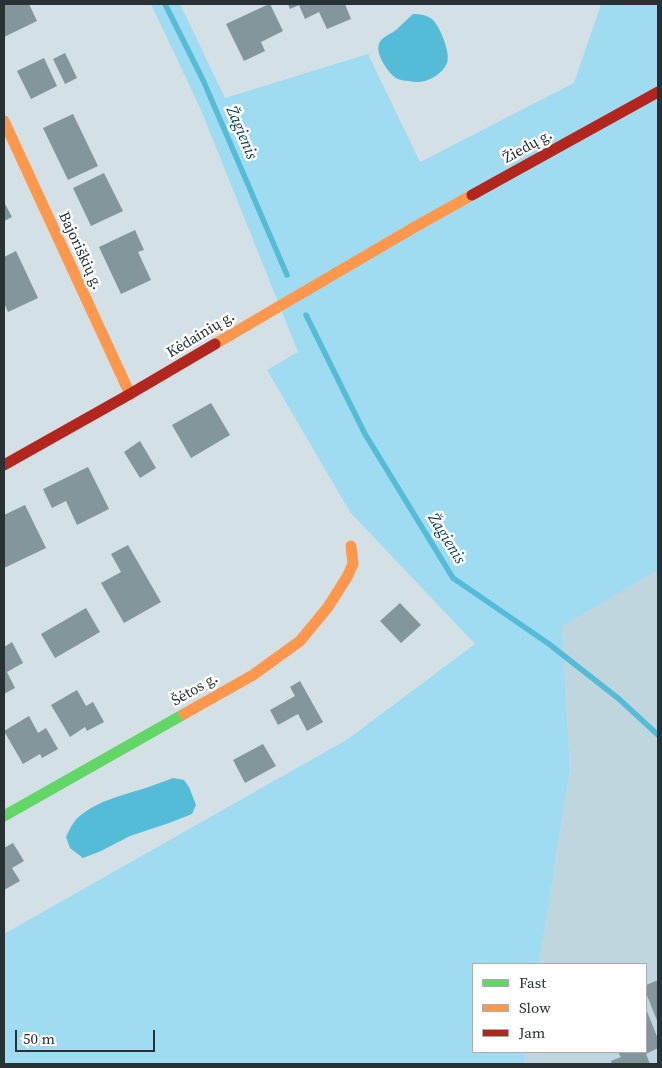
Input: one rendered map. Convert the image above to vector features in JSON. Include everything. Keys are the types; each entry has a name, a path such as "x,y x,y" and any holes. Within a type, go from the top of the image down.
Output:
{"street":[{"name":"Žiedų g.","path":"412,228 658,92"},
{"name":"Bajoriškių g.","path":"4,121 130,394"},
{"name":"Kėdainių g.","path":"4,465 130,394 412,228"},
{"name":"Šėtos g.","path":"4,816 253,675 300,641 348,577 353,564 351,546"}],"shaded area":[{"path":"151,4 180,4 225,98 368,54 420,162 574,83 601,4 658,4 658,570 562,626 570,770 539,963 472,963 472,1053 526,1053 524,1064 4,1064 4,934 348,739 475,644 350,512 267,370 298,352 201,110"},
{"path":"413,14 427,16 434,21 442,35 448,53 447,63 441,72 431,79 420,82 394,77 384,64 378,48 382,39 396,30"},
{"path":"658,570 658,1064 524,1064 526,1053 647,1053 647,963 539,963 570,770 562,625"},
{"path":"173,778 184,780 189,787 196,805 192,814 130,836 83,858 70,848 66,837 76,820 89,809 107,800"}],"building":[{"path":"4,4 29,4 37,21 4,37"},
{"path":"269,4 283,31 261,42 265,51 244,61 226,24"},
{"path":"288,4 345,4 351,19 327,29 319,12 305,19 299,5 290,9"},
{"path":"65,53 77,78 65,84 53,59"},
{"path":"44,58 57,86 31,99 17,71"},
{"path":"73,114 98,166 68,180 43,128"},
{"path":"104,173 123,211 91,226 73,188"},
{"path":"4,202 12,217 4,221"},
{"path":"135,230 144,250 138,252 151,280 121,294 99,247"},
{"path":"16,251 38,298 8,312 4,303 4,257"},
{"path":"211,403 230,435 191,458 172,425"},
{"path":"140,441 156,468 140,478 124,452"},
{"path":"88,467 109,509 77,525 66,501 52,508 43,489"},
{"path":"25,505 46,548 4,568 4,515"},
{"path":"128,545 161,602 124,623 101,583 121,572 111,554"},
{"path":"400,603 421,625 401,643 380,621"},
{"path":"86,608 100,632 55,658 41,634"},
{"path":"12,642 23,663 7,672 15,688 4,694 4,647"},
{"path":"300,681 323,722 307,731 298,714 278,725 270,710 295,696 290,687"},
{"path":"77,690 86,706 93,702 104,722 87,731 85,727 70,737 51,705"},
{"path":"29,716 38,733 46,728 58,749 42,758 40,754 23,764 4,731"},
{"path":"263,744 276,766 245,783 233,760"},
{"path":"13,843 24,861 12,868 20,881 4,890 4,848"},
{"path":"658,980 658,1023 647,996 647,985"},
{"path":"647,1012 658,1039 658,1048 646,1054 650,1064 612,1064 611,1061 621,1057 619,1053 647,1053"}],"waterway":[{"name":"Žagienis","path":"165,4 203,80 287,275"},
{"name":"Žagienis","path":"306,315 365,434 453,578 549,644 619,699 658,735"}],"traffic: fast":[{"path":"4,816 184,714"}],"traffic: slow":[{"path":"4,121 130,394"},
{"path":"215,344 472,195"},
{"path":"184,714 253,675 300,641 328,607 347,577 353,564 351,546"}],"traffic: jam":[{"path":"472,195 658,92"},
{"path":"4,465 215,344"}]}
